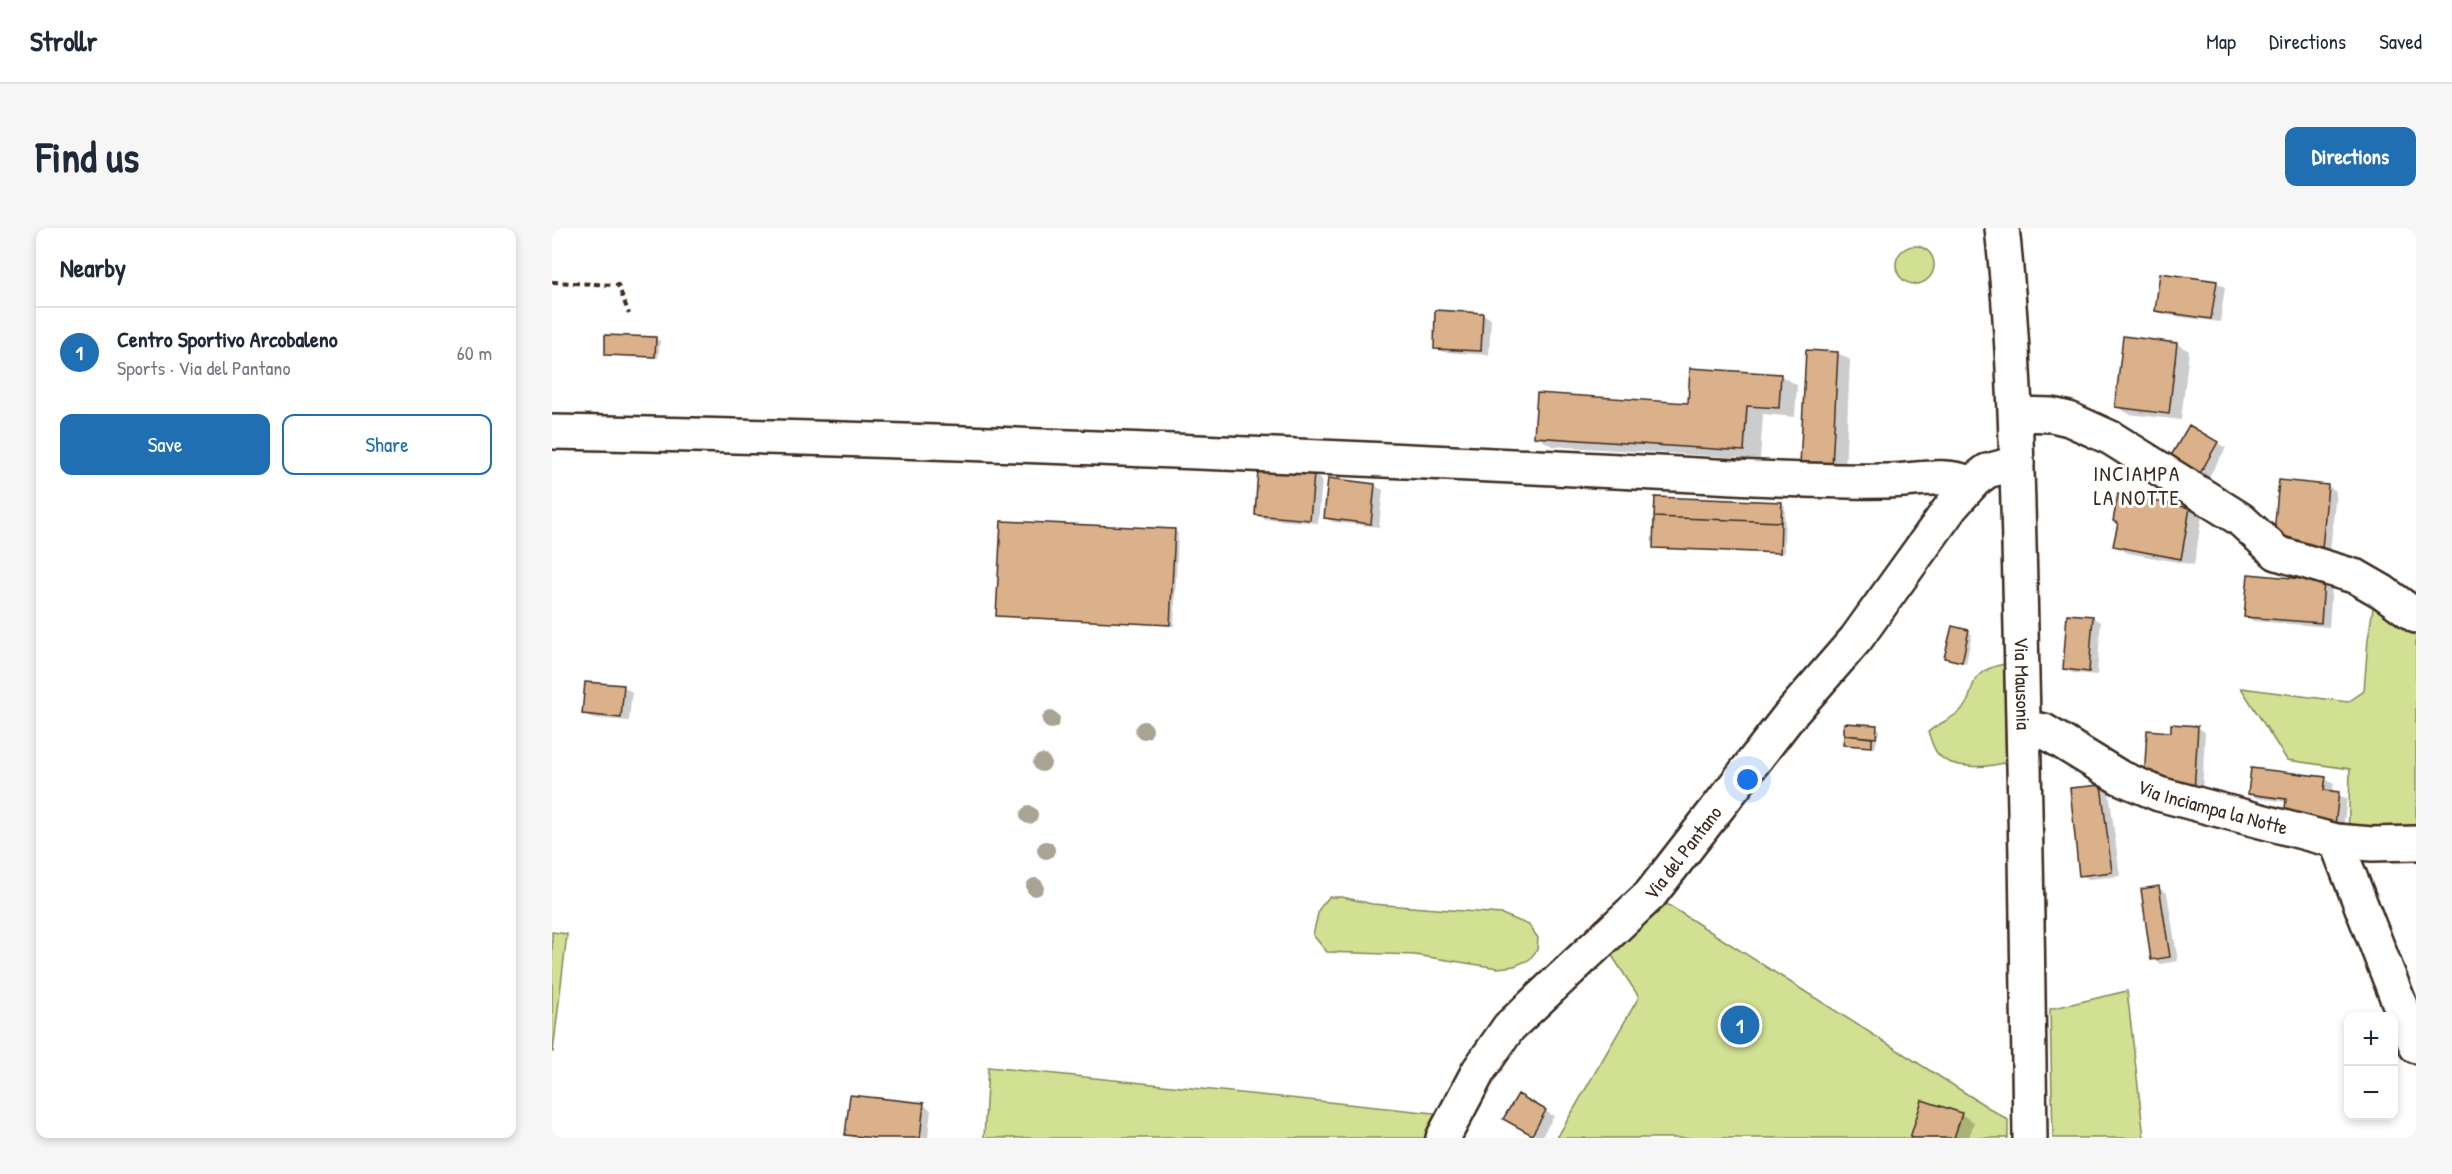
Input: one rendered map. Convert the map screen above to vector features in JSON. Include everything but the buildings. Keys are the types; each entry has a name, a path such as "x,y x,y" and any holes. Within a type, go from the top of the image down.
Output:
{"street":[{"name":"Via Mausonia","path":"2002,228 2016,414 2024,726 2030,1138"},
{"path":"2016,414 2060,417 2111,438 2240,519 2282,556 2357,577 2383,592 2416,616"},
{"path":"552,432 792,436 1246,452 1782,480 1889,482 1945,478 1971,484"},
{"name":"Via del Pantano","path":"1443,1138 1479,1070 1509,1027 1650,895 1789,716 1856,639 1921,546 1971,484 1987,471 2017,463"},
{"name":"Via Inciampa la Notte","path":"2024,726 2044,731 2084,758 2145,789 2336,840 2381,844 2416,843"},
{"path":"2336,840 2416,1046"}],"path":[{"path":"552,282 618,285 629,314"}],"green space":[{"path":"1915,246 1928,252 1934,265 1928,278 1915,284 1902,278 1896,265 1902,252"},
{"path":"2374,602 2416,632 2416,856 2348,847 2350,769 2287,760 2241,688 2348,702 2364,691 2368,639"},
{"path":"2004,664 2006,762 1990,766 1970,766 1944,759 1935,749 1928,732 1959,712 1969,699 1973,685 1981,673"},
{"path":"1329,897 1342,897 1372,904 1502,914 1529,925 1538,938 1537,950 1529,960 1514,966 1498,968 1415,955 1327,952 1313,935 1319,909"},
{"path":"1662,901 2008,1120 2008,1138 1557,1138 1639,997 1609,951"},
{"path":"552,932 567,934 553,1052 552,1052"},
{"path":"2127,991 2144,1138 2053,1138 2050,1009"},
{"path":"988,1067 1446,1115 1434,1138 984,1138"}],"place":[{"name":"Centro Sportivo Arcobaleno","path":"1740,1025"}],"district":[{"name":"INCIAMPA LA NOTTE","path":"2137,486"}]}
